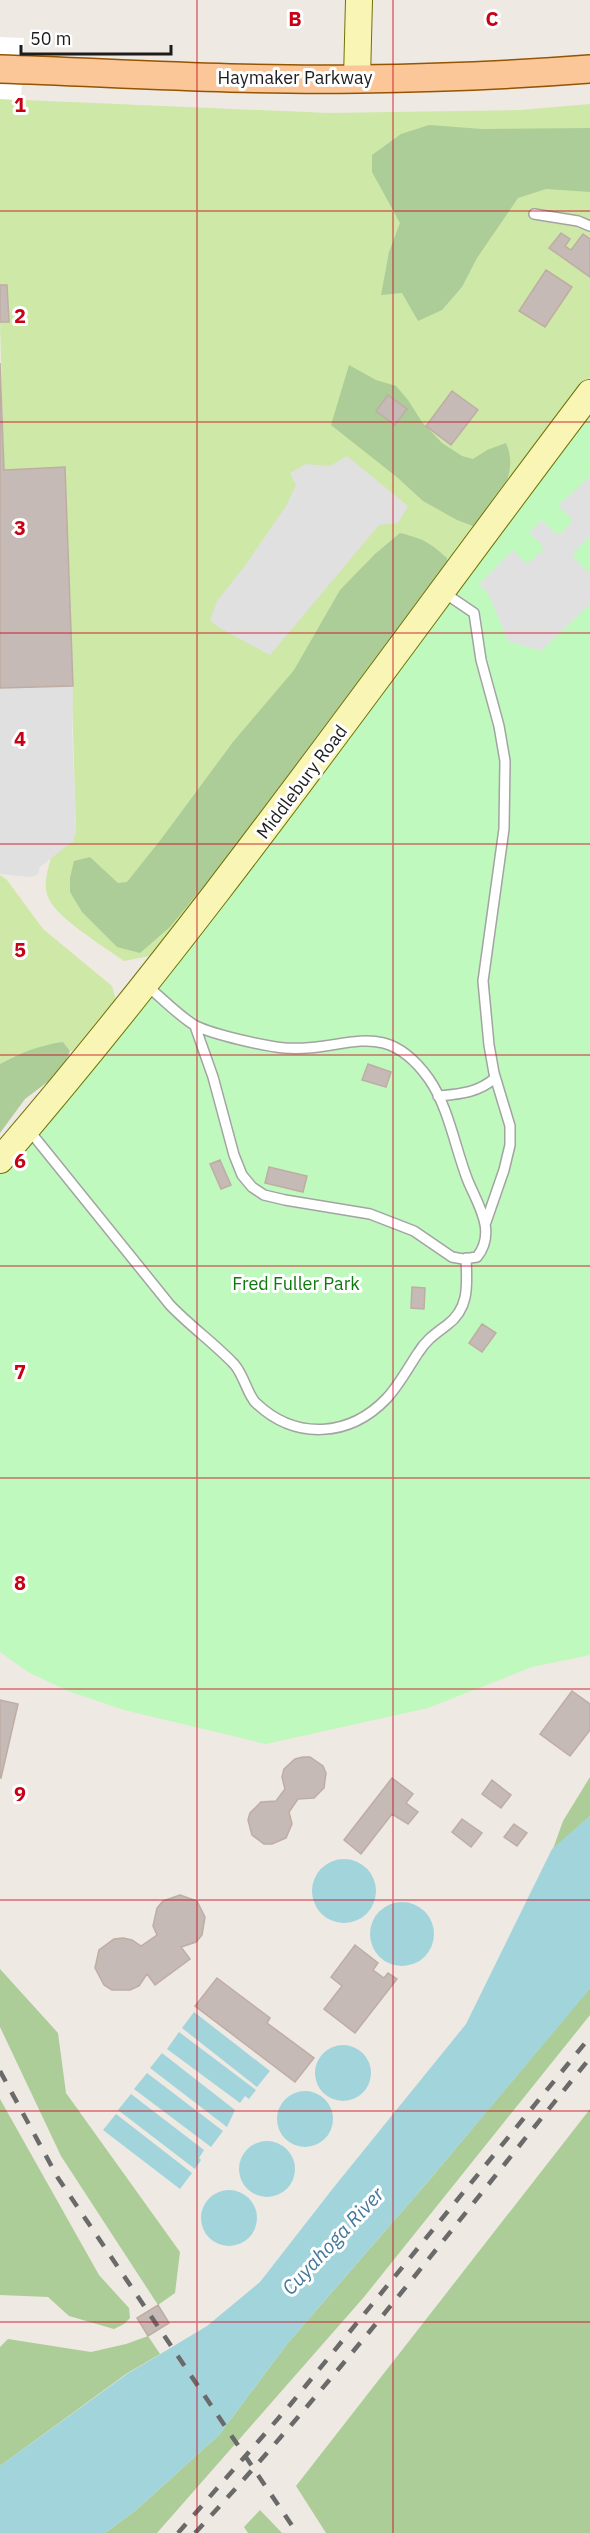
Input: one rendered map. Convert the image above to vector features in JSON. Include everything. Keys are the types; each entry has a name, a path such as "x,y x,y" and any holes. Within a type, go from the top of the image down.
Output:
{"main road":[{"name":"Haymaker Parkway","path":"12,69 229,78 357,79 518,74 590,69"}],"street":[{"path":"357,79 359,0"},
{"name":"Middlebury Road","path":"0,1160 146,985 297,789 590,393"}],"lane":[{"path":"534,214 578,221 590,226"},
{"path":"443,592 474,613 481,660 499,726 505,761 504,829 483,981 489,1045 495,1078 510,1126 510,1145 502,1179 486,1222"},
{"path":"146,985 195,1026 265,1045 285,1048 362,1040 378,1041 398,1050 417,1066 429,1080 438,1096 458,1154 486,1222 487,1232 482,1251 477,1257 452,1257 414,1231 370,1214 285,1200 264,1195 252,1187 242,1175 234,1155 213,1077 195,1026"},
{"path":"438,1096 462,1094 478,1089 495,1078"},
{"path":"27,1128 170,1305 235,1366 246,1381 254,1402 281,1420 298,1426 331,1430 347,1426 387,1398 424,1343 460,1313 466,1299 466,1258"}],"green space":[{"path":"0,99 329,113 521,110 590,104 590,377 160,954 124,961 62,915 49,899 46,889 51,857 73,841 76,830 65,468 4,470 0,322 9,322 7,285 0,285"},
{"path":"429,125 482,129 590,128 590,192 546,189 518,198 477,258 462,287 442,310 418,321 402,293 381,295 389,252 400,223 372,172 372,155 401,134"},
{"path":"349,365 376,380 396,386 422,422 442,443 462,456 473,459 487,450 506,443 510,455 508,477 498,499 478,528 457,520 423,501 398,478 331,425"},
{"name":"Fred Fuller Park","path":"590,411 590,1655 532,1667 428,1708 266,1744 124,1710 68,1691 28,1672 0,1652 0,1173 102,1053 271,840"},
{"path":"400,533 421,539 435,548 447,558 447,570 247,833 170,927 140,953 117,947 82,912 70,892 74,861 90,857 118,883 127,882 233,742 294,670 340,590 375,554"},
{"path":"0,875 7,880 43,929 112,986 116,1000 77,1050 70,1051 63,1042 16,1055 0,1064"},
{"path":"63,1042 70,1051 62,1071 25,1099 0,1133 0,1064 30,1050"},
{"path":"590,1777 590,1816 553,1849 563,1821"},
{"path":"0,1969 58,2033 66,2093 180,2252 175,2293 158,2305 61,2156 0,2027"},
{"path":"590,1988 590,2015 364,2297 157,2533 105,2533 135,2511 219,2435 287,2344 431,2178"},
{"path":"0,2099 99,2275 129,2308 130,2318 124,2324 114,2329 69,2316 48,2297 0,2295"},
{"path":"590,2109 590,2533 326,2533 296,2486"},
{"path":"148,2336 160,2354 126,2374 0,2466 0,2347 8,2339 91,2352"},
{"path":"260,2510 282,2533 248,2533 244,2527"}],"shaded area":[{"path":"347,456 408,506 398,523 379,525 270,655 218,627 210,620 217,601 244,567 286,506 296,485 290,473 306,464 330,466"},
{"path":"590,476 590,536 573,554 574,558 590,574 590,604 541,651 508,641 489,595 479,584 513,550 526,563 543,550 542,545 529,533 542,520 555,533 560,534 572,522 571,518 558,506"},
{"path":"73,686 72,730 76,830 73,841 40,867 38,874 31,877 0,874 0,688"}],"water":[{"name":"Cuyahoga River","path":"590,1816 590,1988 583,1997 431,2178 287,2344 219,2435 135,2511 105,2533 0,2533 0,2466 127,2374 207,2326 260,2282 466,2024 552,1849"},
{"path":"338,1859 350,1859 367,1868 374,1879 376,1891 374,1903 367,1914 350,1923 338,1923 326,1918 317,1909 312,1897 312,1885 317,1873 326,1864"},
{"path":"396,1902 408,1902 425,1911 432,1922 434,1934 432,1946 425,1957 408,1966 396,1966 384,1961 375,1952 370,1940 370,1928 375,1916 384,1907"},
{"path":"194,2012 270,2071 257,2087 182,2028"},
{"path":"179,2032 256,2090 249,2099 245,2096 240,2103 167,2049"},
{"path":"343,2045 354,2047 363,2053 369,2062 371,2073 369,2084 363,2093 354,2099 343,2101 332,2099 323,2093 317,2084 315,2073 317,2062 323,2053 332,2047"},
{"path":"162,2053 235,2110 227,2127 150,2068"},
{"path":"147,2073 223,2131 211,2147 134,2089"},
{"path":"305,2091 316,2093 325,2099 331,2108 333,2119 331,2130 325,2139 316,2145 305,2147 294,2145 285,2139 279,2130 277,2119 279,2108 285,2099 294,2093"},
{"path":"131,2094 204,2150 195,2169 118,2110"},
{"path":"116,2114 192,2173 180,2189 103,2130"},
{"path":"267,2141 278,2143 287,2149 293,2158 295,2169 293,2180 287,2189 278,2195 267,2197 256,2195 247,2189 241,2180 239,2169 241,2158 247,2149 256,2143"},
{"path":"229,2190 240,2192 249,2198 255,2207 257,2218 255,2229 249,2238 240,2244 229,2246 218,2244 209,2238 203,2229 201,2218 203,2207 209,2198 218,2192"}],"pier":[{"path":"0,37 24,38 21,100 0,99"}],"building":[{"path":"561,233 570,239 565,246 571,250 583,234 590,239 590,277 549,248"},
{"path":"546,270 572,287 545,327 519,311"},
{"path":"0,285 7,285 9,322 0,322"},
{"path":"0,363 4,470 65,467 73,686 0,688"},
{"path":"452,391 478,410 451,445 426,426"},
{"path":"388,395 407,409 395,425 376,411"},
{"path":"368,1064 391,1072 386,1087 362,1080"},
{"path":"220,1160 231,1185 221,1189 210,1164"},
{"path":"269,1167 307,1176 303,1192 265,1183"},
{"path":"412,1287 425,1288 424,1309 411,1308"},
{"path":"482,1324 496,1333 482,1352 469,1343"},
{"path":"572,1691 590,1704 590,1730 570,1756 540,1734"},
{"path":"0,1700 18,1704 1,1778 0,1778"},
{"path":"310,1757 323,1766 326,1773 324,1788 314,1798 298,1799 289,1812 292,1824 286,1838 272,1844 264,1844 252,1835 248,1820 250,1813 261,1802 276,1801 285,1789 282,1777 284,1769 295,1759"},
{"path":"392,1778 413,1794 406,1803 418,1812 408,1824 392,1814 361,1854 344,1840"},
{"path":"492,1780 511,1795 501,1808 482,1794"},
{"path":"462,1819 482,1833 471,1847 452,1832"},
{"path":"514,1824 527,1833 517,1846 504,1837"},
{"path":"180,1895 197,1901 205,1917 202,1935 196,1942 181,1947 190,1959 155,1985 147,1974 139,1986 130,1990 112,1990 104,1985 95,1968 99,1950 114,1939 123,1938 132,1940 141,1946 157,1935 153,1926 157,1908 163,1901"},
{"path":"355,1945 378,1963 373,1970 384,1978 388,1973 397,1979 355,2033 324,2009 342,1986 331,1977"},
{"path":"217,1978 270,2018 267,2023 314,2058 295,2082 195,2006"},
{"path":"158,2305 169,2323 148,2336 137,2318"}],"railway":[{"path":"178,2533 290,2405 590,2037"},
{"path":"195,2533 298,2418 590,2058"},
{"path":"0,2071 58,2178 297,2533"}]}
